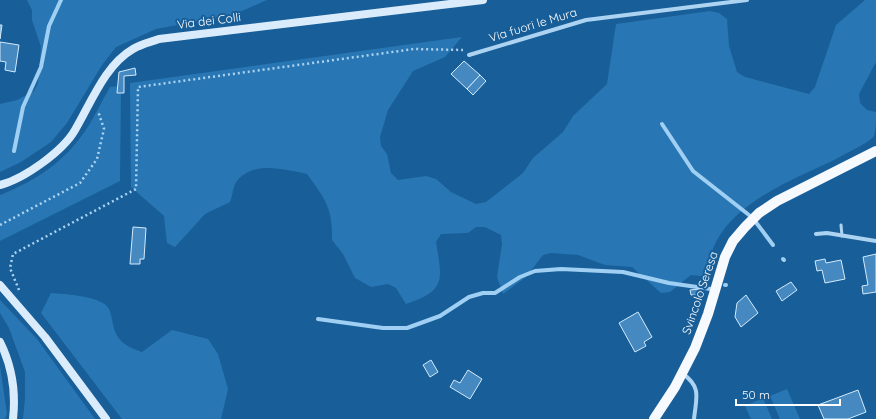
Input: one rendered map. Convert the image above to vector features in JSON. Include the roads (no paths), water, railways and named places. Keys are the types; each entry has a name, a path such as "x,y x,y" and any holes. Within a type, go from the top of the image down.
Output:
{"main road":[{"name":"Svincolo Seresa","path":"654,419 682,374 708,314 725,257 733,241 759,213 777,201 876,151"}],"street":[{"name":"Via dei Colli","path":"0,185 25,174 61,147 74,132 93,97 119,60 133,49 159,39 483,0"},
{"name":"Via fuori le Mura","path":"468,55 586,20 747,0"},
{"path":"816,234 827,233 876,240"},
{"path":"0,285 45,337 106,419"},
{"path":"0,342 11,371 14,392 13,419"},
{"path":"682,374 692,380 697,394 694,419"}],"lane":[{"path":"841,225 842,236"}],"waterway":[{"path":"14,151 23,107 41,67 49,26 61,0"},
{"path":"662,124 693,171 749,215"},
{"path":"755,221 773,245"},
{"path":"318,319 383,328 407,328 440,316 469,297 483,293 495,293 520,277 535,271 561,269 623,272 669,283 711,289"}]}
